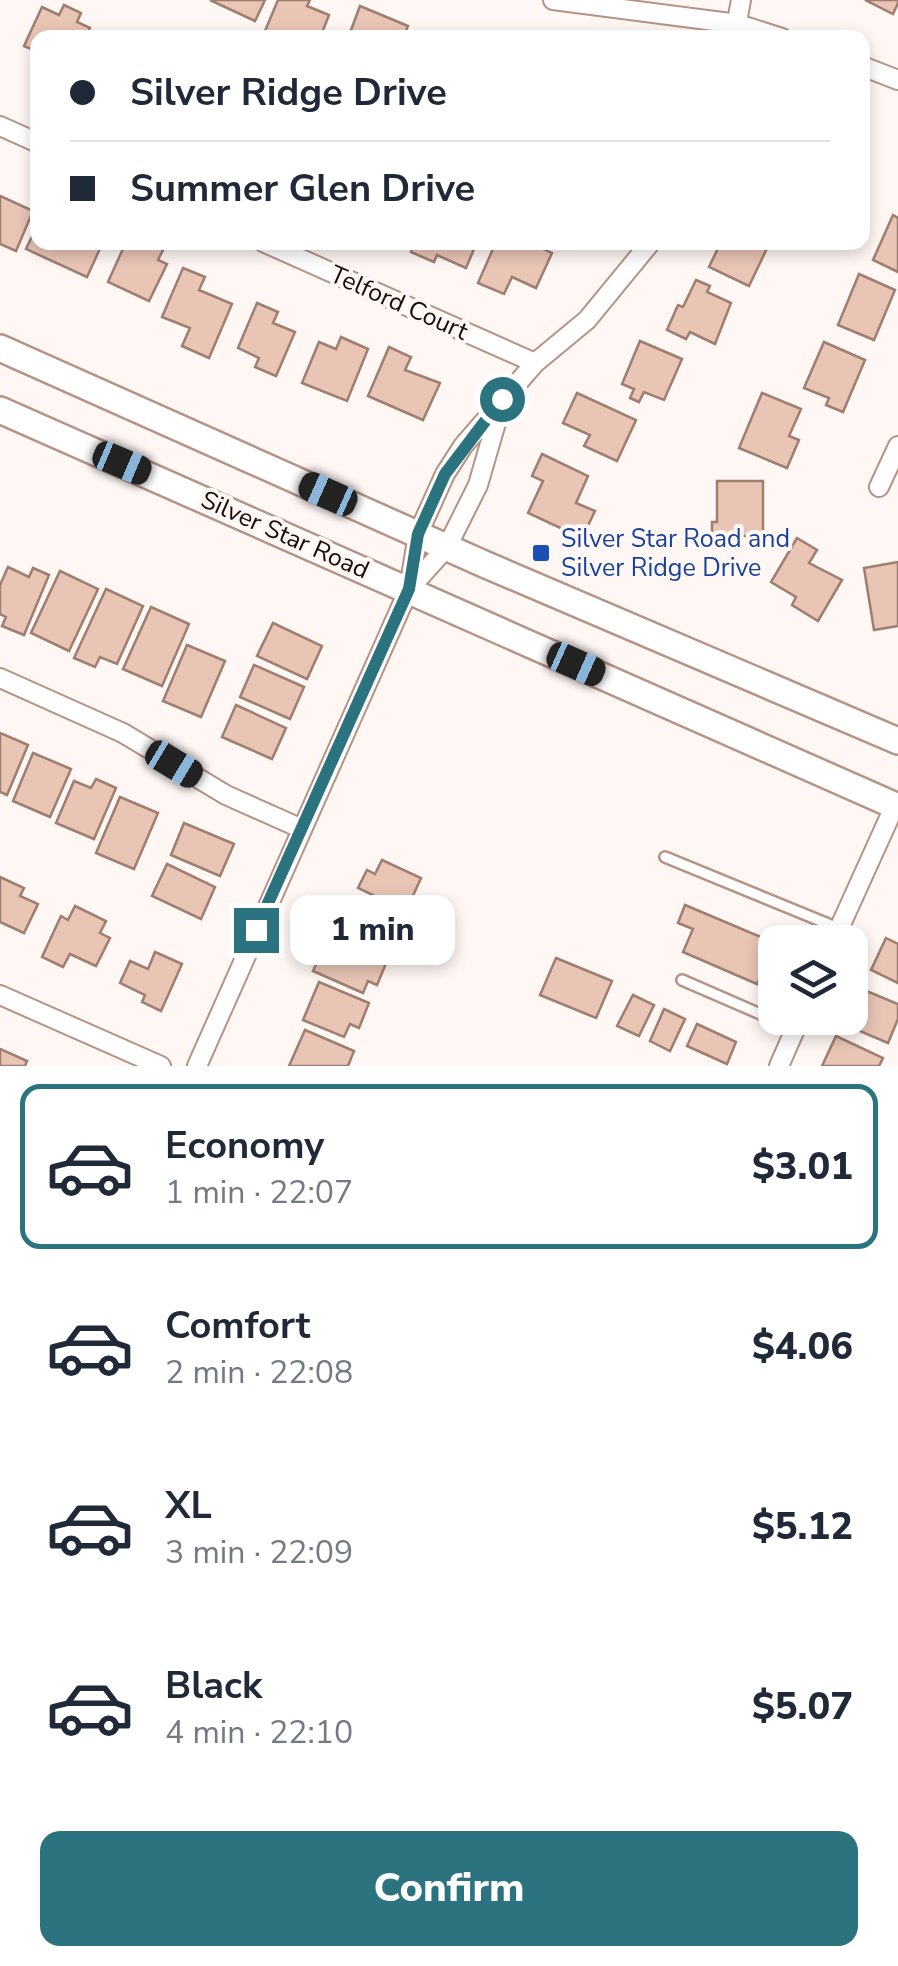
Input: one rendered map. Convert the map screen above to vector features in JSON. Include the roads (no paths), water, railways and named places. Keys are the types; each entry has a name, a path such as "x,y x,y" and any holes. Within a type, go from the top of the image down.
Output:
{"main road":[{"path":"0,348 447,547 898,741"},
{"name":"Silver Star Road","path":"0,410 897,805"}],"street":[{"path":"552,0 730,30"},
{"path":"736,30 741,0"},
{"path":"870,69 898,80"},
{"path":"0,126 30,139"},
{"name":"Telford Court","path":"281,250 535,363"},
{"path":"197,1066 409,589 418,534 445,474 502,399 535,363 587,320 644,250"},
{"path":"409,589 447,547 478,486 502,399"},
{"path":"879,487 898,446"},
{"path":"0,678 122,733 226,795 300,828"},
{"path":"841,925 897,805"},
{"path":"0,995 161,1066"},
{"path":"779,1066 793,1035"}],"lane":[{"path":"664,857 812,925"},
{"path":"682,980 758,1008"}],"place":[{"name":"Silver Star Road and Silver Ridge Drive","path":"541,553"}]}
